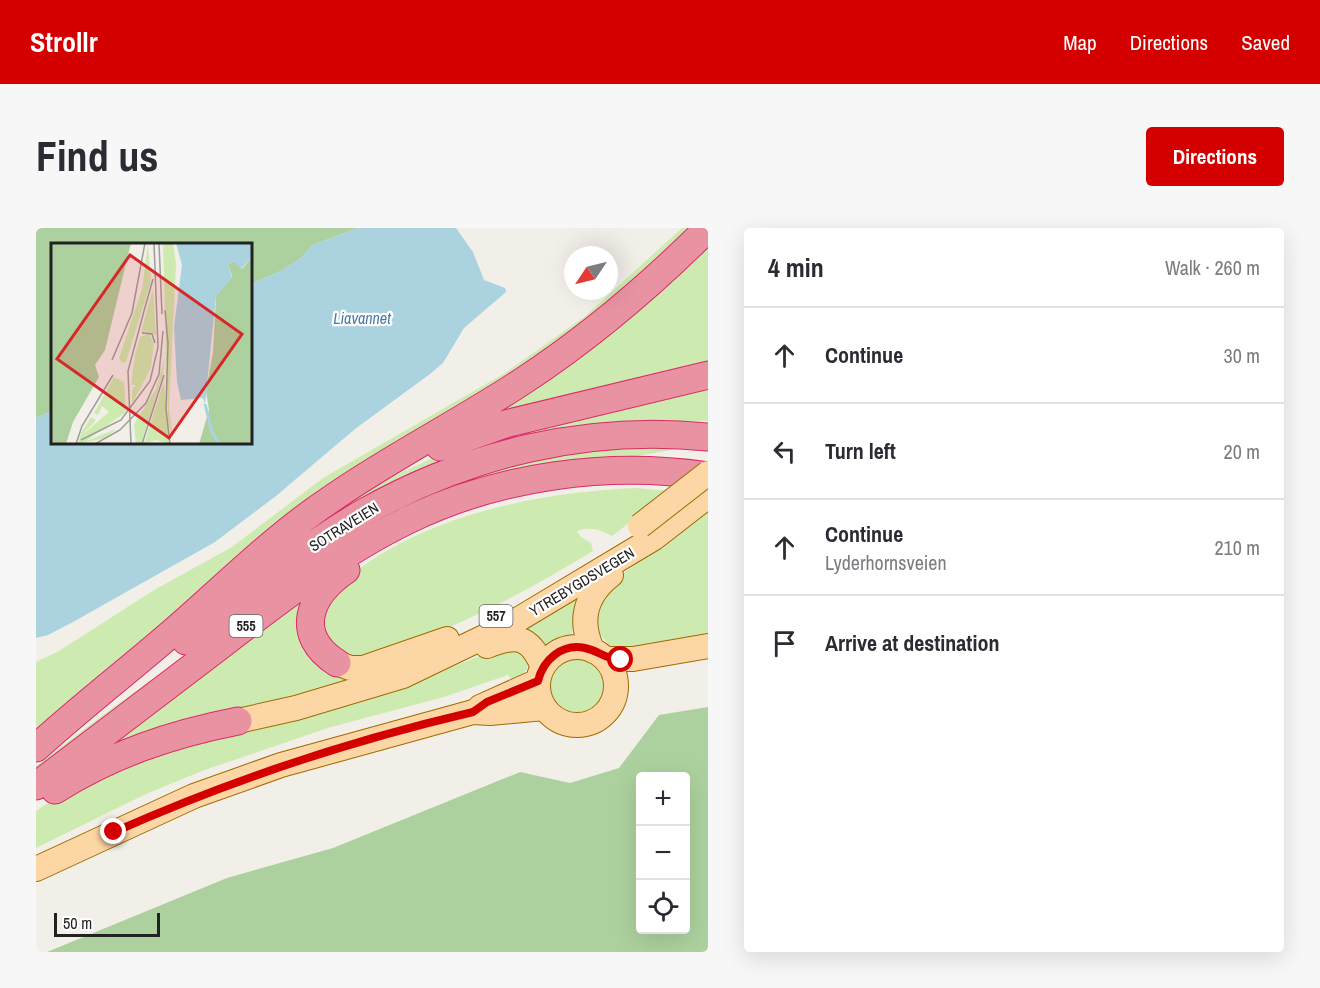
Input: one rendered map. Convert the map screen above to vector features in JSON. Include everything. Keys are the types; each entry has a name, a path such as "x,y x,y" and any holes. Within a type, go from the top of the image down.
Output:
{"highway":[{"path":"36,748 84,703 174,631 257,555 303,518 560,356 658,275 708,228"},
{"path":"372,474 505,424 708,375"},
{"name":"SOTRAVEIEN","path":"36,754 299,556 362,514 429,480 463,466 545,444 630,434 708,437"},
{"name":"SOTRAVEIEN","path":"36,786 312,577 408,520 473,495 521,482 604,472 663,471 708,474"},
{"name":"555","path":"337,663 319,648 311,629 313,607 327,584 375,550 442,516 473,495"},
{"path":"36,802 84,772 137,748 172,735 238,721"}],"main road":[{"name":"557","path":"337,663 350,668 363,668 466,630 537,594 647,532 708,474"},
{"name":"YTREBYGDSVEGEN","path":"238,721 323,701 403,676 535,611 647,532 683,516 708,496"},
{"name":"557","path":"599,655 585,632 583,621 589,600 603,581 634,558 647,532"},
{"name":"557","path":"403,676 511,639 526,642 533,647 541,674"},
{"path":"599,655 614,673 616,689 610,708 596,721 587,724 567,724 558,721 544,708 538,690 541,674 556,653 565,649 584,648 599,655 633,659 699,648"},
{"path":"616,689 647,670 699,648"},
{"path":"473,712 487,702 541,674"},
{"path":"36,869 194,796 282,765 473,712 490,713 544,708"}],"green space":[{"path":"36,228 358,228 313,245 301,258 283,270 252,284 252,243 51,243 51,411 36,418"},
{"path":"682,228 696,228 633,288 618,299 618,286"},
{"path":"708,238 708,366 475,424"},
{"path":"603,300 617,300 36,728 36,662 59,651 154,590 232,547 323,478 505,373 584,317"},
{"path":"708,382 708,421 599,423 537,432 449,459 373,492 275,556 361,491 452,449"},
{"path":"643,444 676,449 633,457 580,459 521,470 307,561 415,496 519,459"},
{"path":"636,488 671,491 612,536 595,529 577,531 581,537 591,543 593,551 509,599 452,626 362,658 352,657 334,647 318,620 335,592 347,578 378,556 411,538 447,523 522,502 599,490"},
{"path":"708,510 708,633 636,649 611,648 594,626 596,603 613,581"},
{"path":"581,594 571,636 547,646 534,634 520,628"},
{"path":"303,599 301,614 358,680 224,712 104,748"},
{"path":"221,634 36,772 36,766 104,715 173,665"},
{"path":"502,647 517,647 528,660 527,669 514,684 508,675 444,697 331,727 202,771 146,794 36,848 36,811 57,797 139,755 384,694"},
{"path":"577,657 588,659 601,670 606,686 604,697 593,710 577,715 566,713 553,702 548,686 550,675 561,662"},
{"path":"708,707 708,952 47,952 227,878 333,848 520,772 570,783 619,768 659,715"}],"water":[{"name":"Liavannet","path":"358,228 456,228 473,252 484,280 505,288 506,292 464,328 443,363 355,429 276,496 215,542 73,622 48,635 36,638 36,418 51,411 51,444 252,444 252,284 283,270 301,258 313,245"}],"route":[{"path":"114,832 194,796 282,765 419,725 473,712 487,702 538,681 549,659 565,649 584,648 600,654 605,659 621,660"}]}
